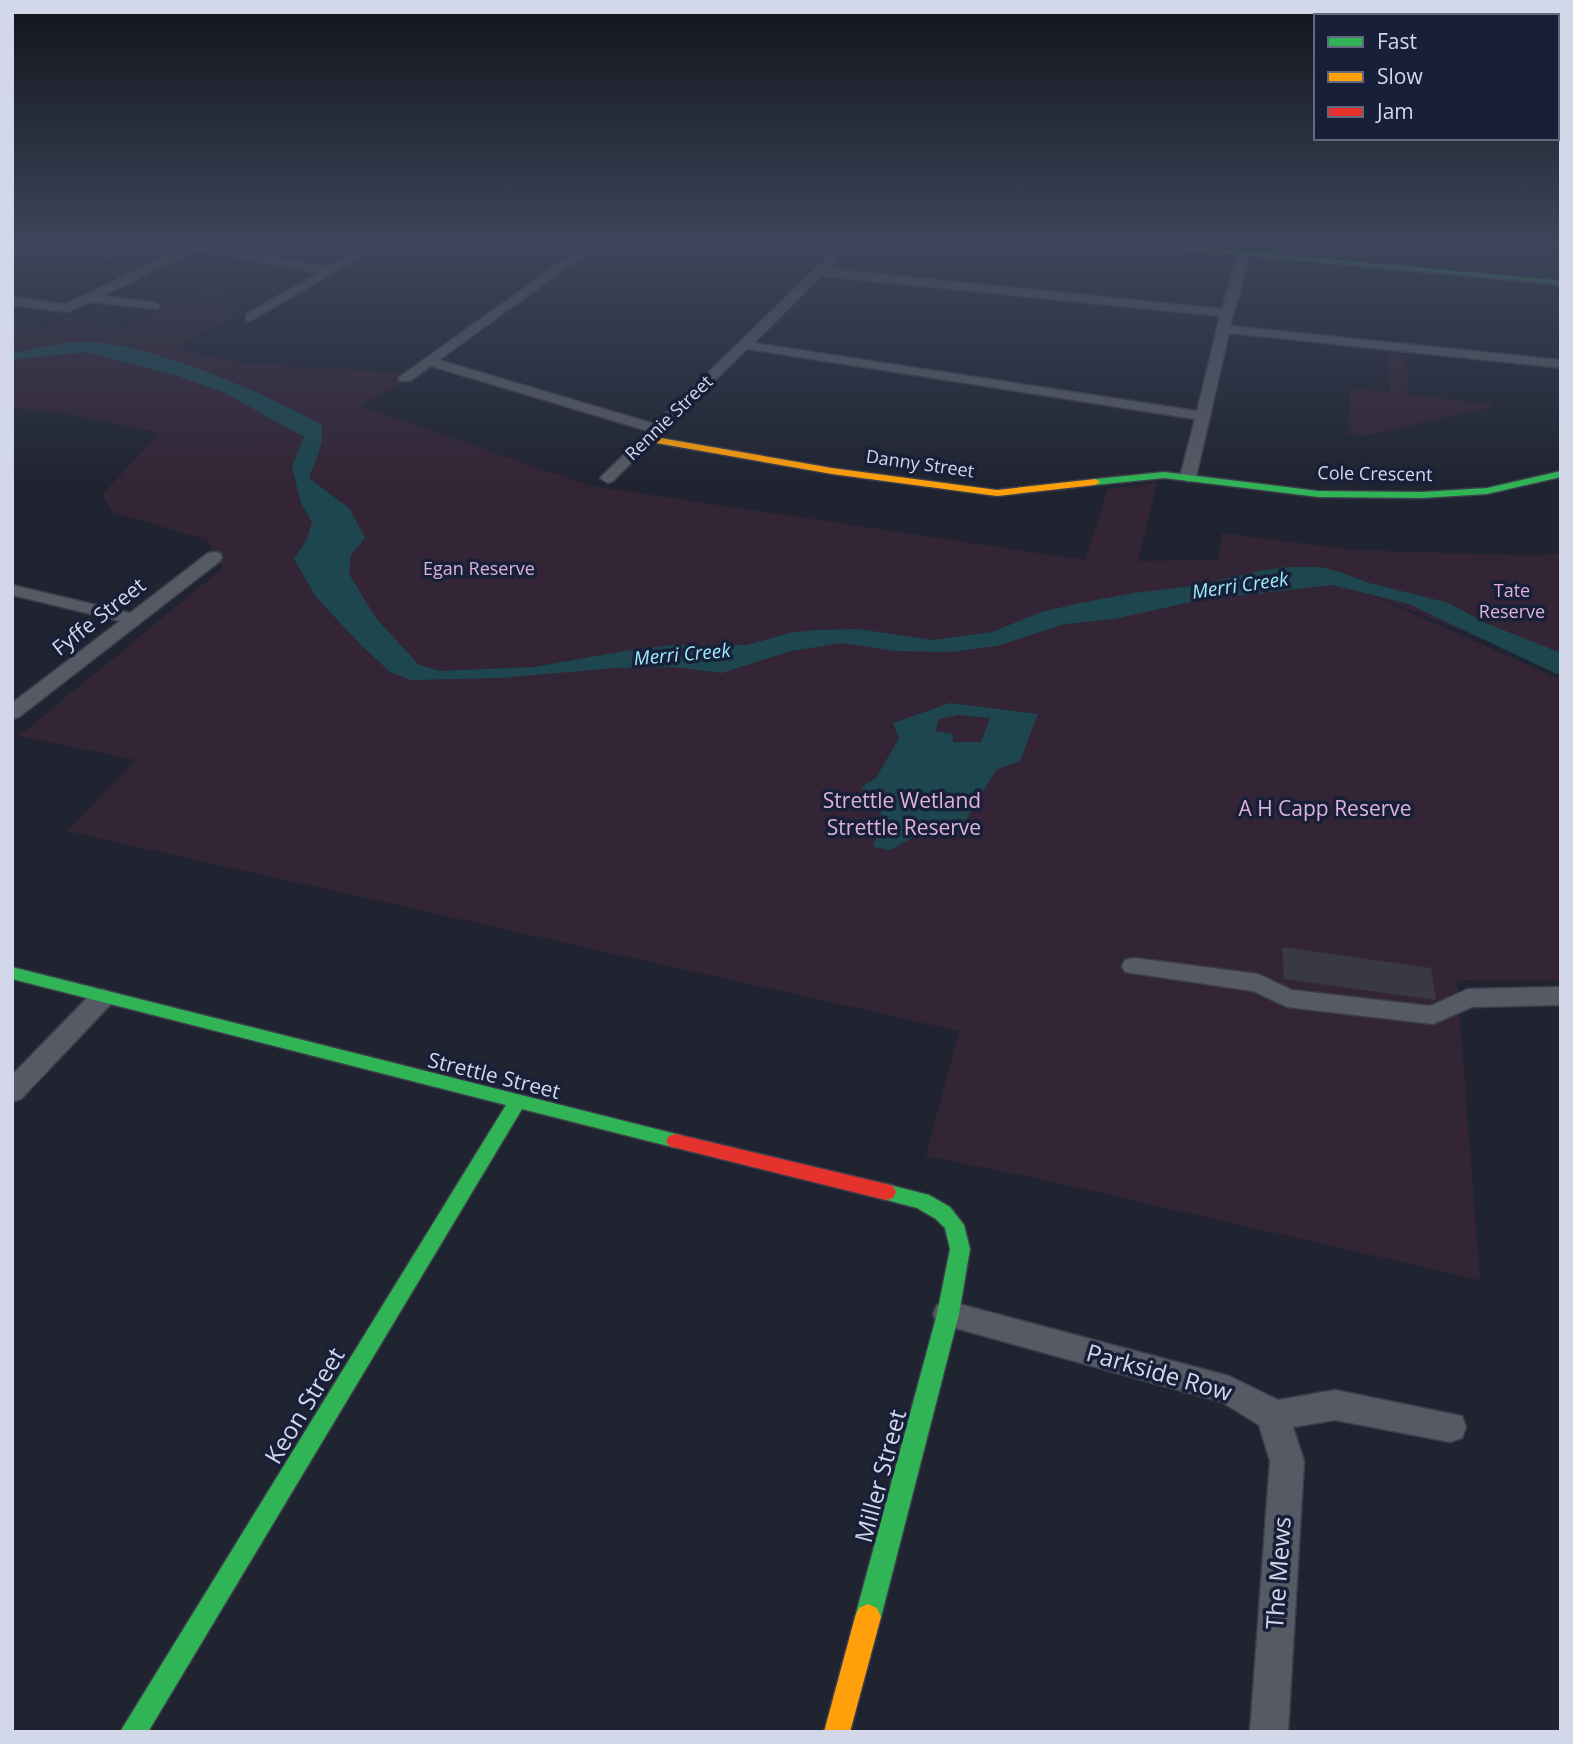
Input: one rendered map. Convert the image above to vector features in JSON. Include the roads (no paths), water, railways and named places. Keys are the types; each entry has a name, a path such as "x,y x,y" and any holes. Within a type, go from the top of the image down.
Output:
{"street":[{"path":"405,378 483,322"},
{"name":"Rennie Street","path":"608,478 767,322"},
{"path":"1188,477 1225,322"},
{"path":"1223,329 1561,364"},
{"path":"744,345 1204,416"},
{"path":"429,361 653,434"},
{"name":"Danny Street","path":"653,434 832,471 979,492 997,493 1164,475 1188,477"},
{"name":"Cole Crescent","path":"1188,477 1327,494 1422,495 1487,491 1561,474"},
{"name":"Fyffe Street","path":"12,713 214,557"},
{"path":"12,590 134,619"},
{"path":"1134,966 1258,983 1287,998 1433,1015 1468,998 1561,996"},
{"name":"Strettle Street","path":"12,973 516,1104 922,1200 945,1214 958,1230"},
{"path":"12,1092 102,998"},
{"name":"Keon Street","path":"133,1732 516,1104"},
{"name":"Miller Street","path":"837,1732 948,1314 961,1246 958,1230"},
{"name":"Parkside Row","path":"948,1314 1229,1390 1273,1416"},
{"path":"1273,1416 1335,1405 1450,1427"},
{"name":"The Mews","path":"1269,1732 1287,1461 1273,1416"}],"water":[{"name":"Merri Creek","path":"92,342 149,353 210,373 321,424 321,444 309,478 350,509 365,538 351,555 349,574 376,618 418,664 439,671 534,667 673,645 747,645 789,633 815,630 858,629 933,640 992,632 1041,612 1080,603 1200,585 1259,571 1320,567 1369,583 1449,603 1483,622 1561,653 1561,676 1409,604 1332,585 1200,600 1114,619 1065,624 997,646 951,652 895,651 842,643 791,651 722,673 674,667 616,668 500,678 411,680 390,672 362,646 316,597 294,559 307,539 312,522 301,503 292,467 304,437 223,392 178,376 86,352 12,360 12,353 64,343"},
{"name":"Strettle Wetland","path":"950,703 1038,714 1020,761 996,770 955,838 919,834 890,850 873,847 883,816 860,794 864,785 876,778 899,738 893,723","holes":["959,715 990,718 981,742 953,742 953,734 935,731 939,719"]}],"park label":[{"name":"Egan Reserve","path":"479,569"},
{"name":"Tate Reserve","path":"1512,601"},
{"name":"A H Capp Reserve","path":"1325,809"},
{"name":"Strettle Reserve","path":"904,828"}]}
